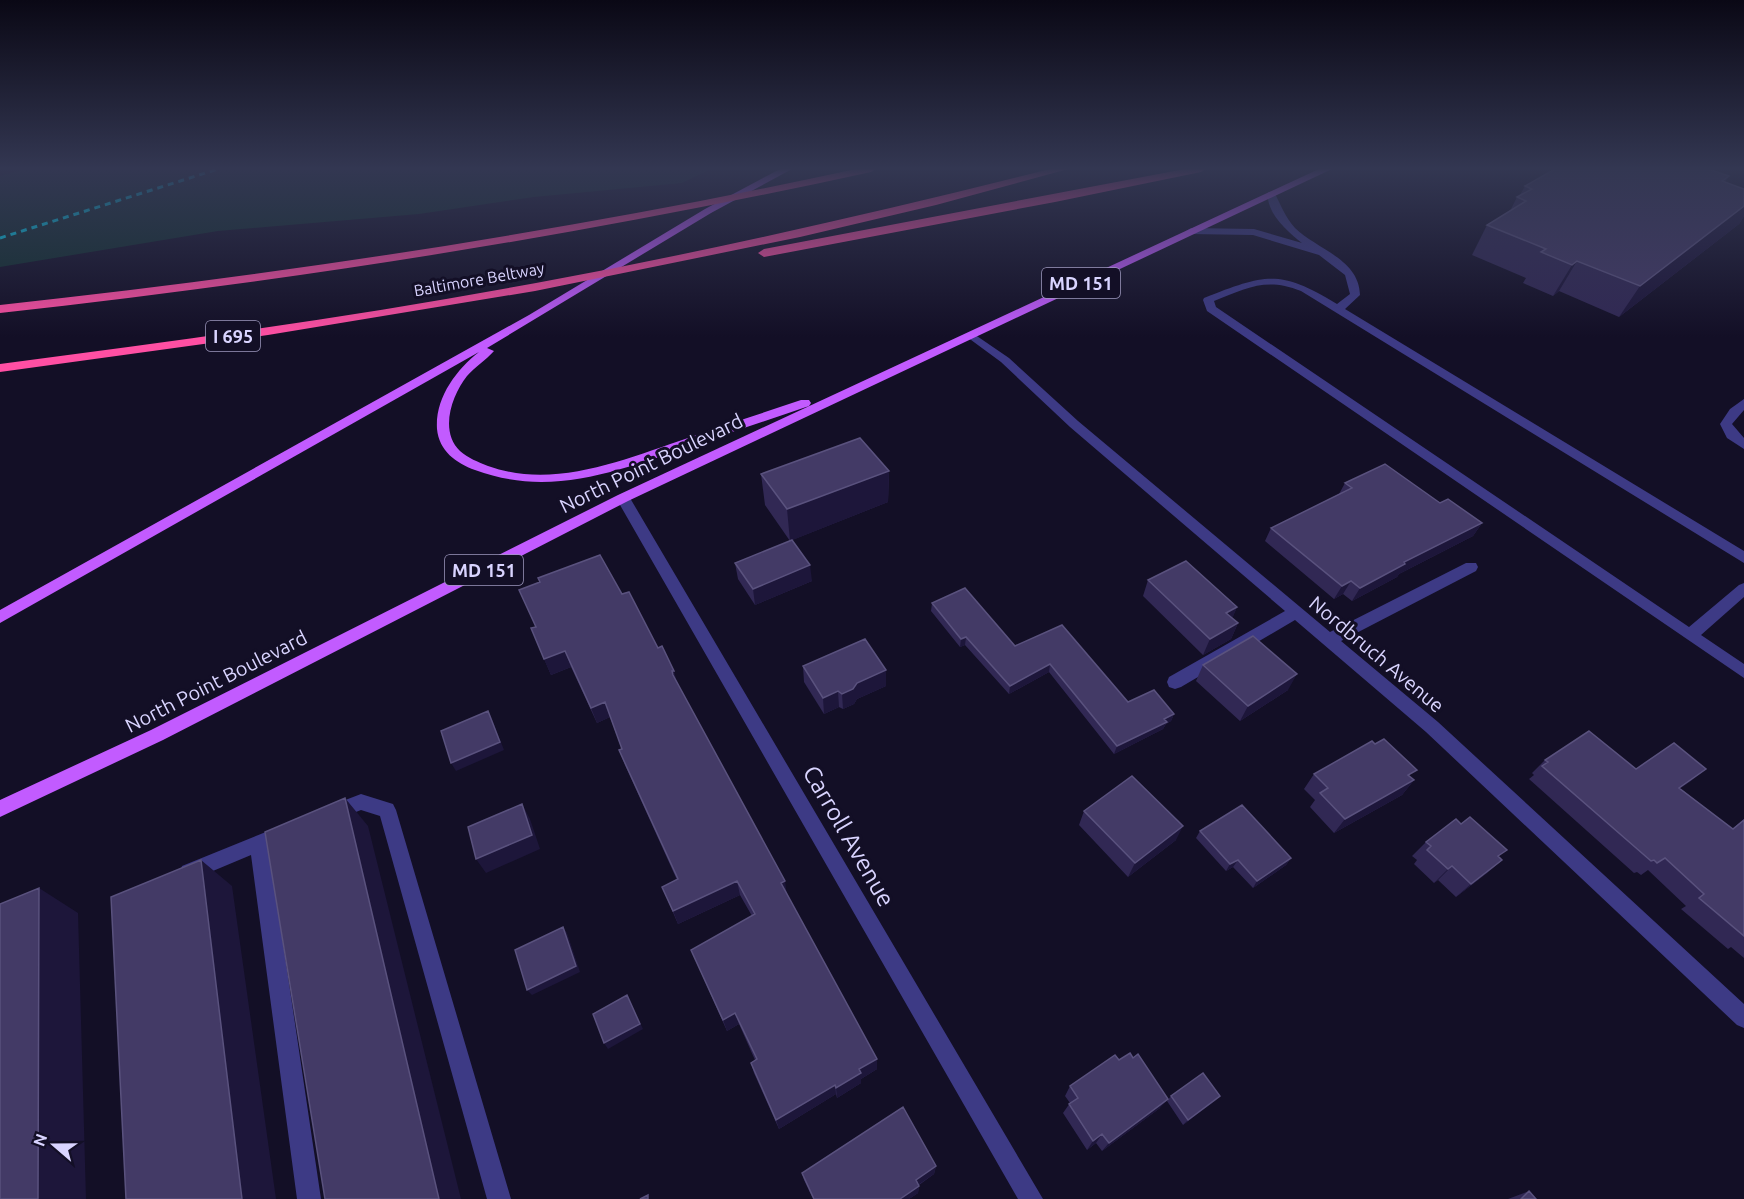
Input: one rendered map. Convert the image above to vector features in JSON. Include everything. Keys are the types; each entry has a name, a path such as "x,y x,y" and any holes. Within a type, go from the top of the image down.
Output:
{"highway":[{"name":"Baltimore Beltway","path":"0,309 159,293 343,266 587,225"},
{"name":"Baltimore Beltway","path":"0,368 308,326 729,249 838,225"},
{"path":"465,299 705,264 916,225"},
{"path":"0,300 343,266"}],"main road":[{"path":"0,617 533,317 685,225"},
{"name":"North Point Boulevard","path":"0,809 157,735 623,498 1204,225"},
{"path":"533,317 474,361 457,382 442,416 443,434 449,448 461,459 501,474 532,478 591,473 668,450 874,379"}],"street":[{"path":"1284,225 1346,268 1356,282 1355,295 1338,309"},
{"path":"1191,231 1254,232 1323,253"},
{"path":"1744,558 1305,288 1287,280 1264,279 1208,300 1211,309 1744,672"},
{"name":"Nordbruch Avenue","path":"971,336 1005,360 1082,431 1432,727 1744,1018"},
{"path":"1744,403 1726,424 1732,435 1744,445"},
{"name":"Carroll Avenue","path":"623,498 1030,1199"},
{"path":"1328,640 1471,567"},
{"path":"1690,635 1744,590"},
{"path":"1175,682 1295,613"},
{"path":"320,818 361,802 387,810 499,1199"},
{"path":"172,878 299,827"},
{"path":"259,844 309,1199"}],"green space":[{"path":"0,225 289,225 218,231 0,267"}],"building":[{"path":"1487,225 1719,225 1640,286 1577,261 1572,265 1541,252 1546,249"},
{"path":"860,438 889,471 787,509 761,474"},
{"path":"1385,464 1440,503 1448,499 1482,523 1404,562 1405,564 1360,588 1351,581 1342,586 1271,528 1352,488 1345,483"},
{"path":"792,540 810,565 753,589 735,563"},
{"path":"600,555 622,594 629,592 658,648 662,646 674,671 672,671 673,675 785,881 781,883 877,1059 859,1069 861,1073 836,1088 835,1085 776,1120 751,1063 757,1059 735,1013 723,1020 691,950 755,914 737,881 673,911 662,887 678,879 619,750 622,749 605,702 591,708 565,651 544,659 531,628 536,627 519,590 540,582 538,578"},
{"path":"1186,561 1237,607 1226,613 1238,623 1210,639 1148,580"},
{"path":"965,588 1015,646 1062,625 1128,702 1154,690 1174,714 1164,719 1167,722 1117,746 1050,664 1010,686 966,637 961,639 932,603"},
{"path":"1253,636 1297,674 1248,706 1203,665"},
{"path":"865,639 886,670 857,683 853,689 842,694 838,691 823,698 803,666"},
{"path":"488,711 500,742 451,763 441,731"},
{"path":"1589,731 1636,769 1674,743 1706,769 1679,788 1733,829 1744,820 1744,936 1699,898 1704,894 1665,858 1657,863 1654,860 1651,861 1542,766 1548,762 1545,760"},
{"path":"1384,739 1417,770 1408,775 1414,780 1345,819 1320,793 1328,788 1314,774 1372,741 1375,744"},
{"path":"1132,776 1183,826 1135,863 1084,811"},
{"path":"345,798 439,1199 325,1199 265,832"},
{"path":"522,804 532,835 476,859 468,827"},
{"path":"1242,805 1291,858 1257,881 1238,860 1230,864 1200,831"},
{"path":"1470,817 1507,850 1498,856 1502,860 1471,884 1452,866 1448,869 1427,850 1431,846 1426,842 1456,819 1461,824"},
{"path":"201,860 242,1199 126,1199 111,897"},
{"path":"39,888 38,1199 0,1199 0,904"},
{"path":"563,927 576,966 527,990 515,950"},
{"path":"627,995 640,1024 604,1043 593,1014"},
{"path":"1130,1053 1133,1058 1138,1054 1168,1099 1109,1143 1102,1134 1093,1141 1069,1104 1078,1098 1070,1086 1115,1055 1119,1060"},
{"path":"1203,1073 1220,1096 1188,1120 1171,1096"},
{"path":"903,1107 936,1166 916,1180 919,1186 900,1199 814,1199 802,1173"},
{"path":"1529,1191 1536,1199 1521,1199"}],"railway":[{"path":"0,238 41,225"}]}
